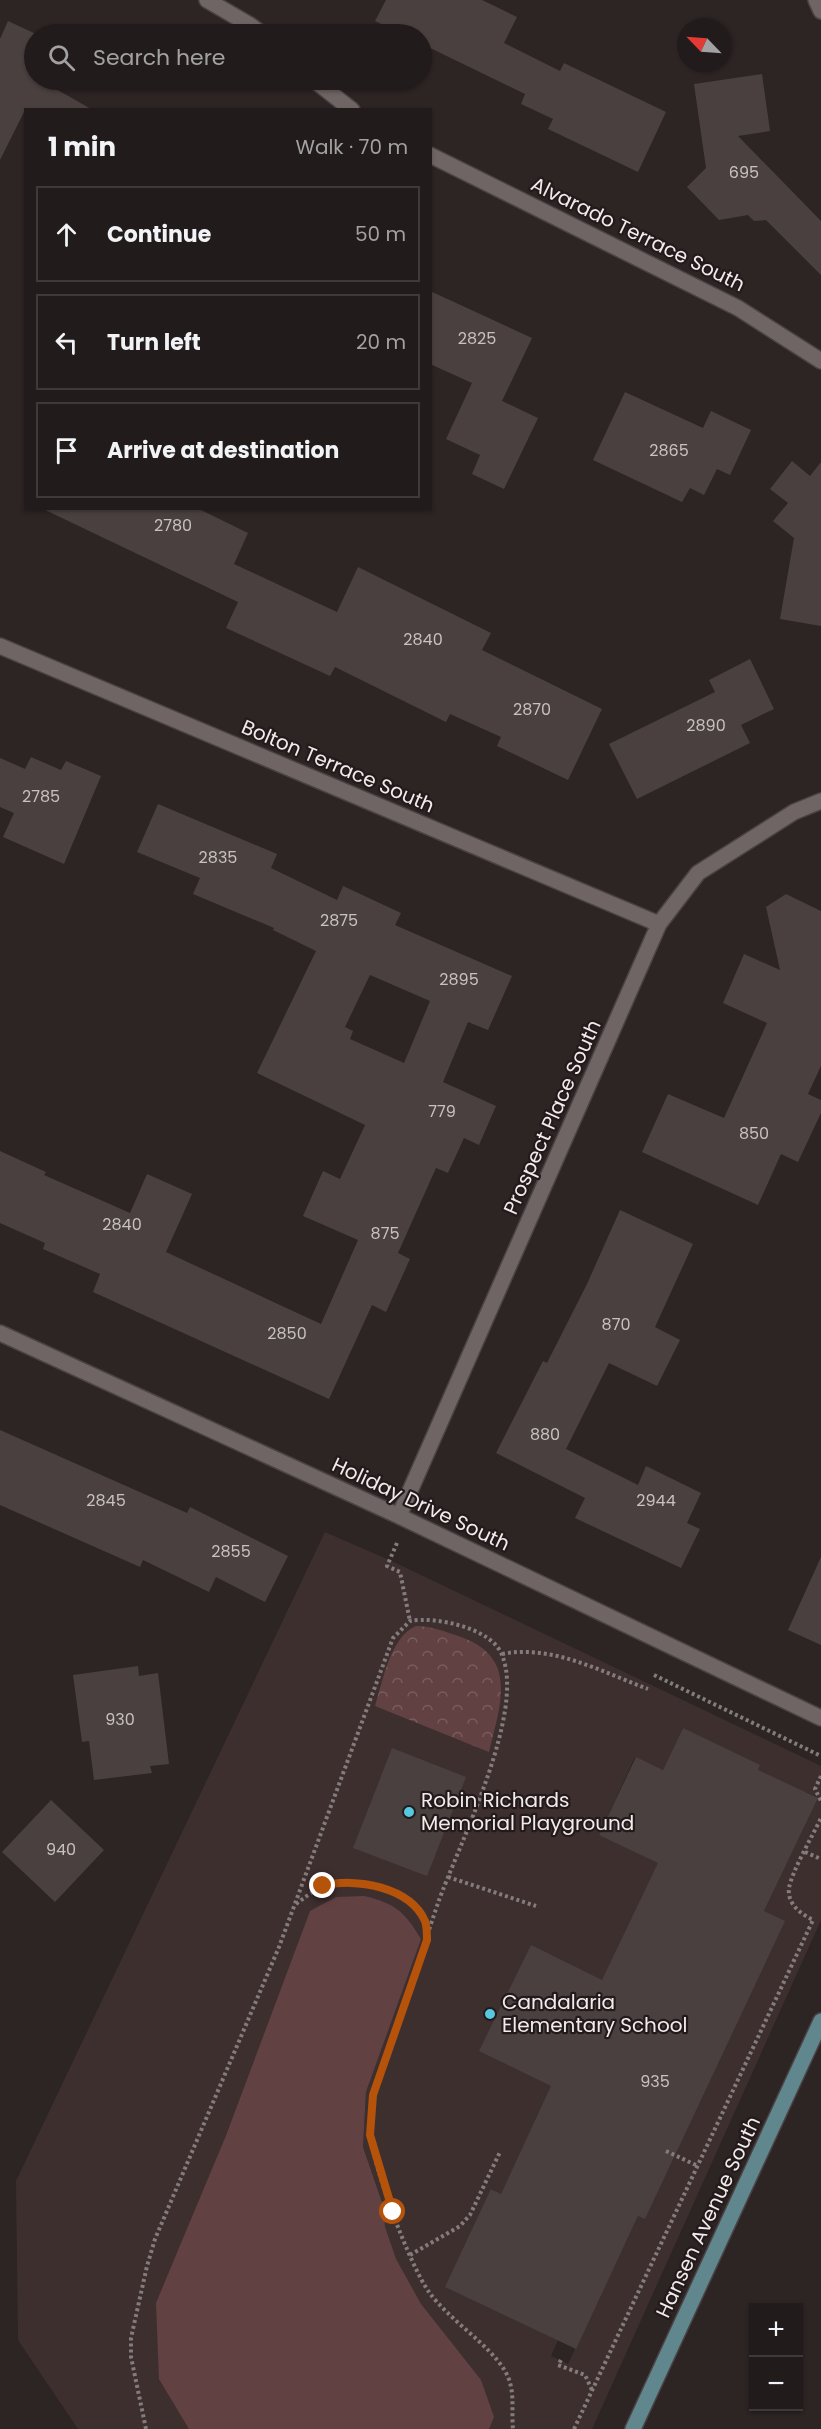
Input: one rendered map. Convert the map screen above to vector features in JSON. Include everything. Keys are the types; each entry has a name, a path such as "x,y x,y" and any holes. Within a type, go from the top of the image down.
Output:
{"street":[{"path":"207,0 248,24"},
{"path":"816,0 821,11"},
{"path":"327,90 349,108"},
{"name":"Alvarado Terrace South","path":"432,156 738,308 821,361"},
{"name":"Bolton Terrace South","path":"0,646 659,924"},
{"name":"Prospect Place South","path":"403,1518 659,924 698,873 794,812 821,801"},
{"name":"Holiday Drive South","path":"0,1333 403,1518 821,1718"},
{"name":"Hansen Avenue South","path":"633,2429 821,2022"}],"path":[{"path":"403,1518 387,1566 400,1572 410,1620"},
{"path":"146,2429 131,2357 131,2338 155,2239 246,2028 295,1904 388,1650 397,1632 410,1620 434,1618 481,1634 493,1641 502,1654 508,1688 498,1740 489,1771 448,1877 377,2079 370,2124 373,2147 389,2203 410,2254 429,2293 454,2322 505,2370 512,2390 513,2429"},
{"path":"502,1654 519,1650 558,1655 648,1689"},
{"path":"654,1675 821,1756"},
{"path":"821,1776 815,1789 821,1801"},
{"path":"574,2429 813,1920 802,1915 792,1904 789,1889 821,1818"},
{"path":"805,1852 821,1859"},
{"path":"448,1877 536,1906"},
{"path":"295,1904 323,1886 338,1882 358,1882 389,1891 411,1903 426,1922 427,1940"},
{"path":"666,2151 698,2166"},
{"path":"410,2254 460,2226 470,2215 500,2152"},
{"path":"561,2360 558,2365 585,2375 592,2391"}],"shaded area":[{"name":"Candalaria Elementary School","path":"325,1532 396,1563 821,1766 821,1920 592,2429 78,2429 18,2340 16,2181","holes":["683,1728 800,1806 806,1792 818,1798 764,1911 672,2161 645,2218 638,2216 568,2364 551,2356 558,2340 492,2189 501,2194 667,1855 599,1835 635,1757 663,1770","310,1911 420,1939 366,2092 363,2147 382,2201 225,2138"]}],"green space":[{"path":"416,1626 433,1628 461,1637 479,1646 491,1657 498,1670 501,1685 489,1752 375,1706 394,1650 407,1632"},
{"path":"364,1896 384,1902 398,1910 410,1922 421,1939 366,2092 363,2147 382,2202 385,2227 396,2259 421,2304 481,2380 494,2417 489,2429 189,2429 159,2379 156,2303 225,2138 310,1911 336,1897"}],"building":[{"path":"386,0 482,0 517,17 504,43 560,71 564,63 666,112 638,172 548,129 553,119 521,104 525,94 432,49 432,24 381,24 375,21"},
{"path":"8,21 24,28 24,90 58,90 89,108 24,108 0,160 0,39"},
{"path":"762,74 770,131 738,136 821,221 821,275 766,220 754,221 748,215 719,220 687,187 706,168 694,84"},
{"path":"432,292 532,338 502,401 538,418 504,489 472,474 480,455 446,439 472,383 432,365"},
{"path":"625,392 703,428 711,411 751,430 730,475 717,469 704,495 690,488 682,502 593,460"},
{"path":"792,461 810,476 821,462 821,626 780,619 794,538 773,521 788,503 770,489"},
{"path":"45,510 201,510 248,533 234,564 337,612 358,567 491,633 482,650 602,709 568,780 497,746 501,737 450,714 446,722 335,667 330,676 226,628 238,602"},
{"path":"750,659 774,709 741,725 750,743 637,799 609,744 715,692 709,680"},
{"path":"31,757 61,770 66,761 101,776 64,864 3,837 14,813 0,807 0,758 25,769"},
{"path":"158,804 277,854 271,868 337,900 343,886 401,913 395,925 512,976 488,1030 468,1022 443,1082 496,1106 479,1145 464,1138 448,1173 436,1168 398,1253 410,1259 386,1312 372,1305 329,1399 93,1292 100,1274 43,1249 45,1243 0,1223 0,1151 46,1172 44,1175 130,1213 147,1174 192,1194 166,1252 321,1324 358,1240 303,1216 323,1171 340,1179 365,1125 257,1073 316,951 273,930 274,928 193,894 200,878 137,852","holes":["370,975 430,1001 404,1063 350,1039 353,1031 345,1027"]},
{"path":"786,894 821,911 821,1066 808,1094 821,1100 821,1113 798,1162 781,1154 758,1205 642,1152 668,1094 724,1118 767,1023 723,1003 744,954 780,970 766,907"},
{"path":"620,1210 693,1244 655,1327 680,1340 657,1386 609,1363 566,1449 638,1485 646,1466 701,1493 687,1523 700,1529 681,1568 575,1518 585,1498 496,1453 543,1361 547,1363 587,1284"},
{"path":"0,1430 187,1513 190,1507 288,1556 265,1602 216,1577 209,1592 143,1560 140,1567 0,1505"},
{"path":"821,1557 821,1645 788,1630"},
{"path":"138,1666 139,1676 158,1673 169,1764 150,1766 152,1773 94,1780 89,1741 82,1742 73,1675"},
{"path":"683,1728 760,1765 758,1770 818,1798 764,1911 785,1921 645,2219 638,2216 576,2349 445,2287 491,2189 501,2194 551,2086 479,2051 531,1945 602,1980 658,1863 599,1835 636,1757 663,1770"},
{"name":"Robin Richards Memorial Playground","path":"392,1748 466,1777 427,1876 353,1848"},
{"path":"51,1800 104,1850 55,1902 2,1852"}],"place":[{"name":"Robin Richards Memorial Playground","path":"409,1812"},
{"name":"Candalaria Elementary School","path":"490,2014"}],"route":[{"path":"323,1886 338,1882 358,1882 389,1891 411,1903 426,1922 427,1940 373,2095 370,2135 393,2212"}]}
